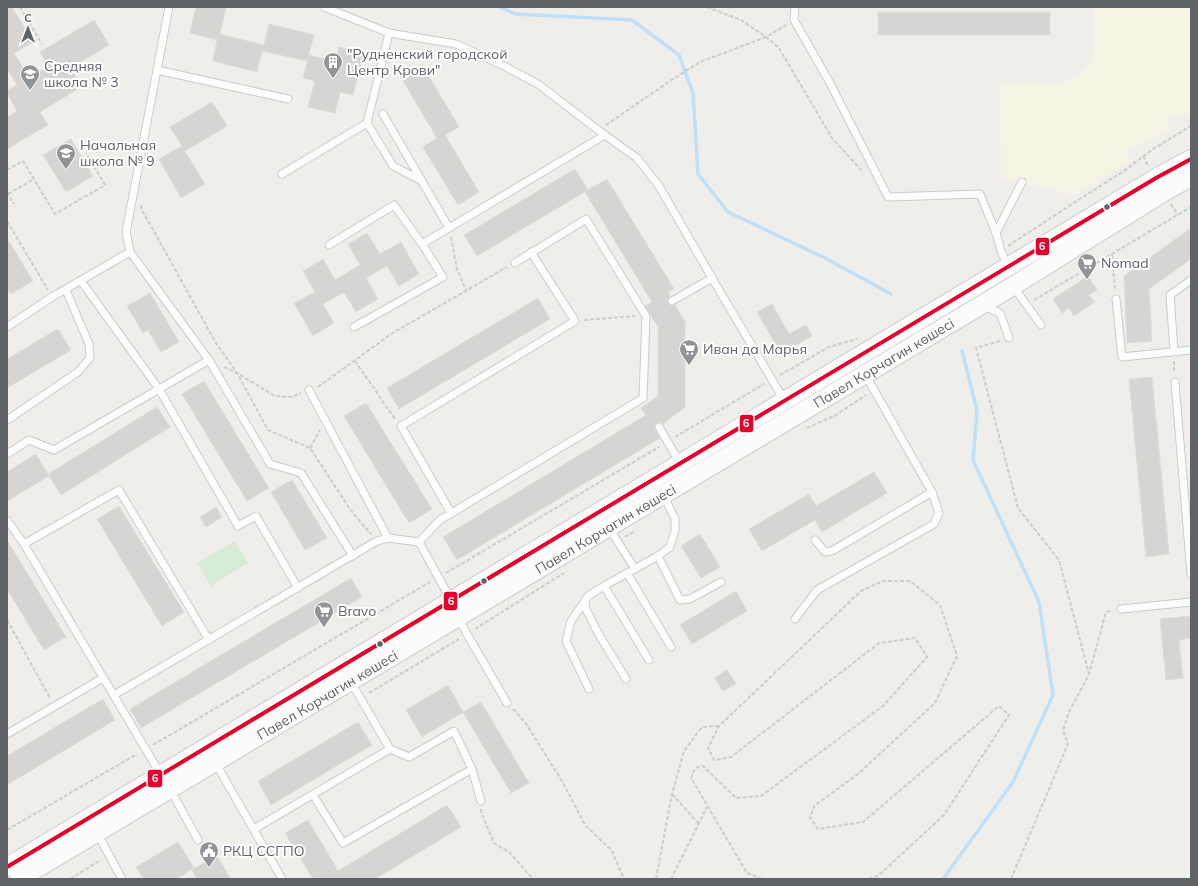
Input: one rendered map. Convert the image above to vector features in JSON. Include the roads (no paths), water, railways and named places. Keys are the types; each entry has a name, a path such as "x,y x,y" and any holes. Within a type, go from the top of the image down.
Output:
{"street":[{"name":"Павел Корчагин көшесі","path":"578,535 608,527 865,374 975,297 1007,272 1156,178 1191,159"},
{"name":"Павел Корчагин көшесі","path":"1007,272 1157,196 1191,177"},
{"name":"Павел Корчагин көшесі","path":"19,879 85,833 165,782 578,535 681,463 785,401 975,297"},
{"name":"Павел Корчагин көшесі","path":"165,782 215,762 346,673"},
{"name":"Павел Корчагин көшесі","path":"7,867 85,833"}],"lane":[{"path":"169,7 126,232 130,252 209,360 270,464 301,473 353,556"},
{"path":"324,7 388,33 456,44 500,64 538,84 637,158 659,186 785,401"},
{"path":"795,7 794,20 830,83 888,197 980,194 996,233 1007,272 1026,304 1041,325"},
{"path":"388,33 367,123 393,166 422,181"},
{"path":"157,70 288,99"},
{"path":"383,114 449,228"},
{"path":"282,174 367,123"},
{"path":"422,244 602,133"},
{"path":"996,233 1022,182"},
{"path":"329,245 394,206 444,277 354,327"},
{"path":"419,542 440,520 451,513 644,401 648,314 586,219 515,262"},
{"path":"8,324 130,252"},
{"path":"451,513 401,426 575,321 531,252"},
{"path":"672,300 712,278"},
{"path":"1174,351 1170,295 1191,280"},
{"path":"81,281 159,389 238,526 256,516 298,588"},
{"path":"7,420 78,372 90,358 89,344 66,290"},
{"path":"975,297 1000,313 1009,338"},
{"path":"1116,299 1122,357 1191,350"},
{"path":"7,454 29,440 54,450 209,360"},
{"path":"796,619 817,590 934,524 939,513 932,492 865,374"},
{"path":"1175,382 1191,574"},
{"path":"309,390 388,538"},
{"path":"659,427 681,463"},
{"path":"24,544 119,490 209,640"},
{"path":"815,540 825,552 832,551 932,492"},
{"path":"589,689 566,641 571,621 588,596 658,556 670,547 675,531 675,518 663,494"},
{"path":"7,520 24,544 104,678 198,840"},
{"path":"608,527 635,568"},
{"path":"114,696 377,542 388,538 419,542"},
{"path":"419,542 455,608 467,634 507,703"},
{"path":"658,556 680,600 690,599 721,582"},
{"path":"627,573 672,647"},
{"path":"604,586 649,660"},
{"path":"585,601 586,608 598,633 626,679"},
{"path":"1121,609 1191,602"},
{"path":"346,673 390,749 409,757 454,731 472,769 481,801"},
{"path":"7,734 104,678"},
{"path":"254,829 390,749"},
{"path":"215,762 282,879"},
{"path":"313,795 343,843 472,769"},
{"path":"85,833 109,856 122,879"}],"waterway":[{"path":"500,7 515,14 632,20 679,55 693,93 698,174 728,212 823,257 891,294"},
{"path":"943,879 1013,782 1053,695 1039,602 973,460 977,411 962,351"}],"place":[{"name":"\"Рудненский городской Центр Крови\"","path":"333,79"},
{"name":"Средняя школа № 3","path":"30,91"},
{"name":"Начальная школа № 9","path":"66,170"},
{"name":"Nomad","path":"1087,280"},
{"name":"Иван да Марья","path":"689,366"},
{"name":"Bravo","path":"324,628"},
{"name":"РКЦ ССГПО","path":"209,868"}]}
